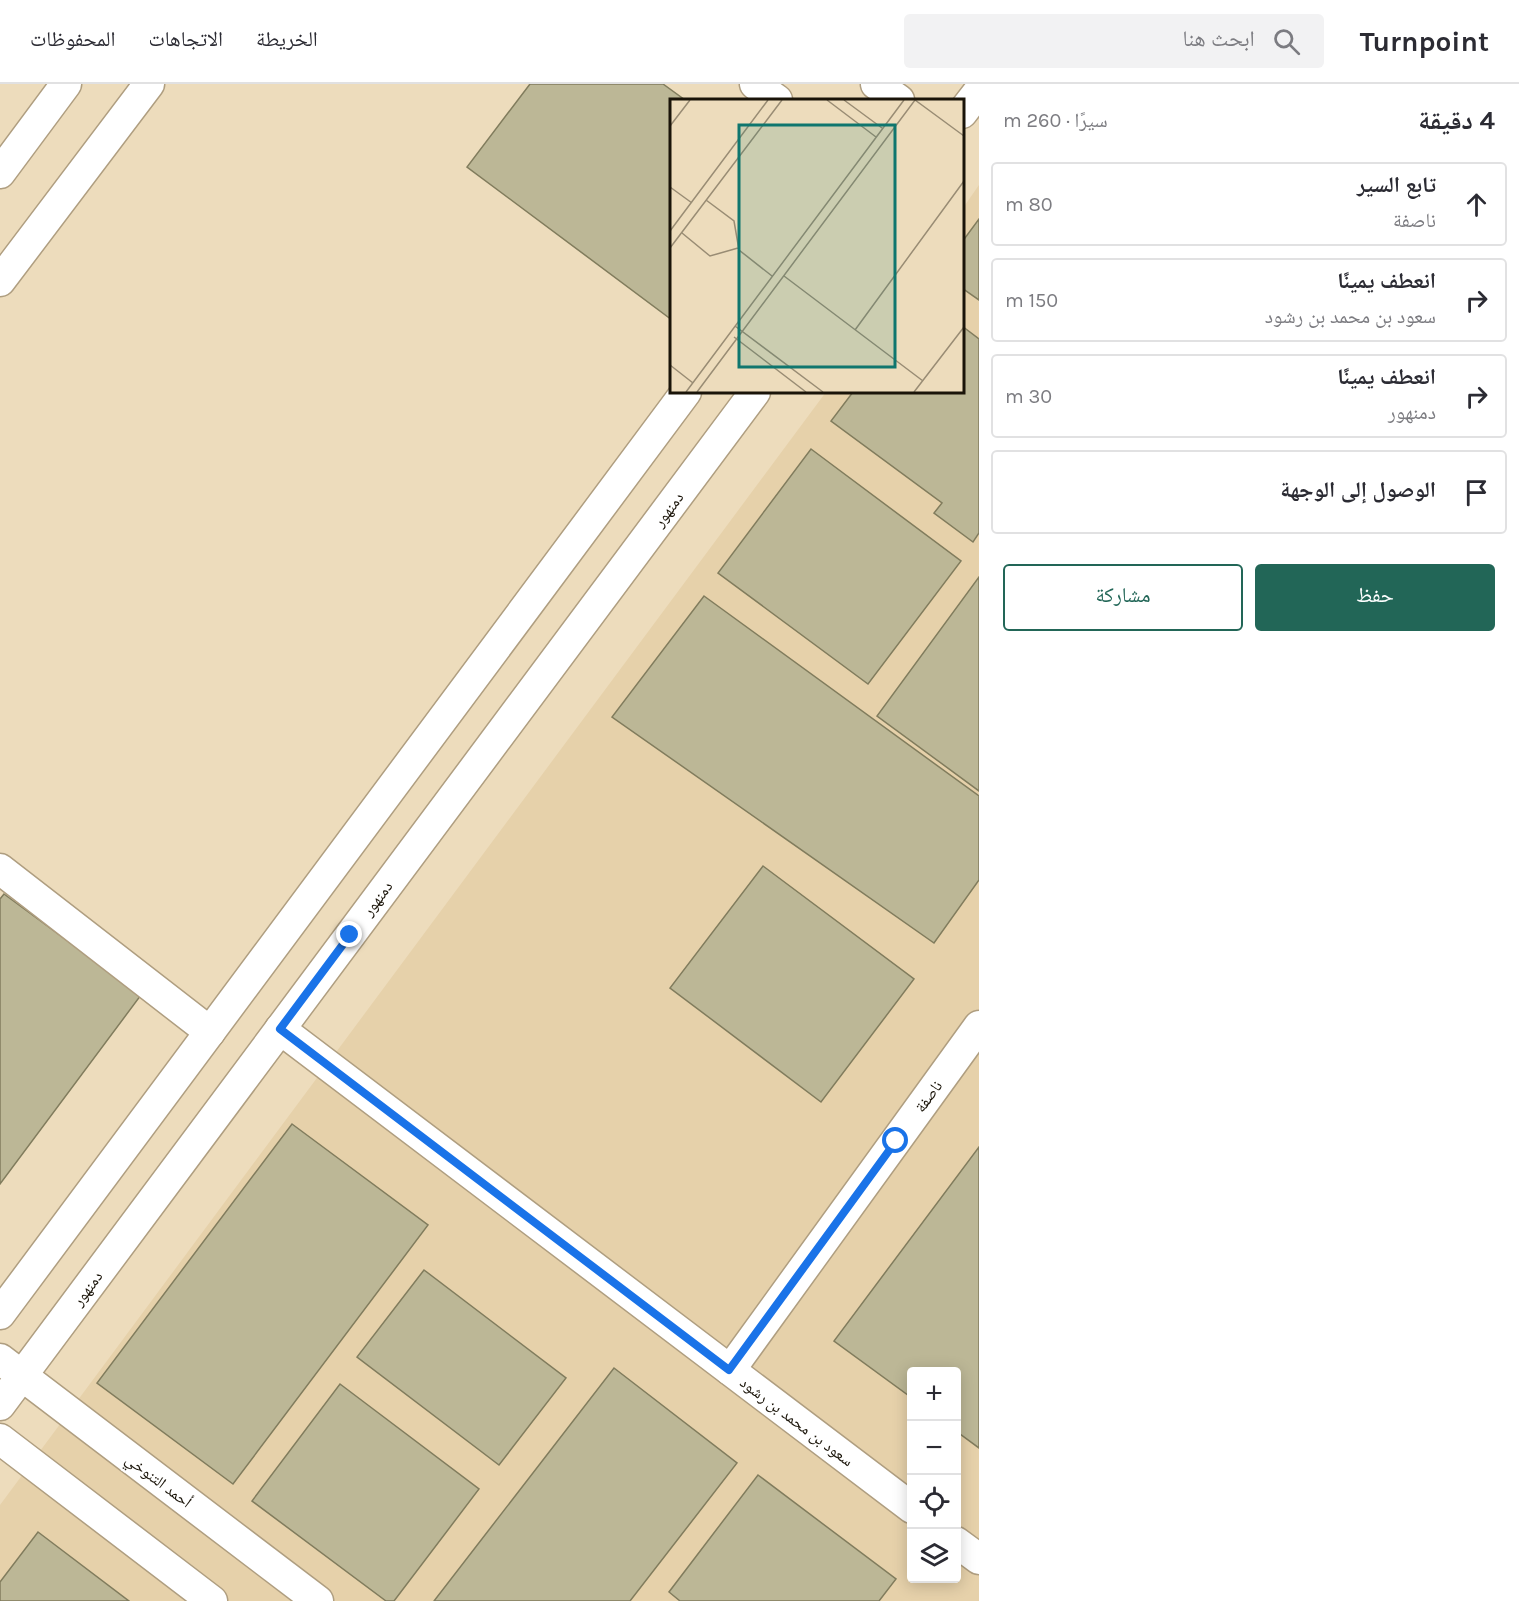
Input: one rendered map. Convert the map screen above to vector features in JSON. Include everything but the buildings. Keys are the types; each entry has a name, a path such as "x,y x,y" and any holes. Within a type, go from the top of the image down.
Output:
{"street":[{"path":"0,173 66,84"},
{"path":"0,282 149,84"},
{"path":"755,84 776,99"},
{"path":"876,84 898,99"},
{"path":"901,99 913,84"},
{"path":"964,112 979,91"},
{"path":"0,1314 685,393"},
{"name":"دمنهور","path":"0,1405 11,1367 280,1029 754,393"},
{"path":"0,869 210,1032"},
{"name":"ناصفة","path":"729,1370 979,1026"},
{"name":"سعود بن محمد بن رشود","path":"280,1029 907,1504"},
{"name":"أحمد التنوخي","path":"11,1367 318,1601"},
{"path":"0,1439 212,1601"},
{"path":"961,1545 979,1559"}],"shaded area":[{"path":"979,185 979,1601 0,1601 0,1505 825,393 964,393 964,207"}],"route":[{"path":"350,935 280,1029 729,1370 896,1141"}]}
